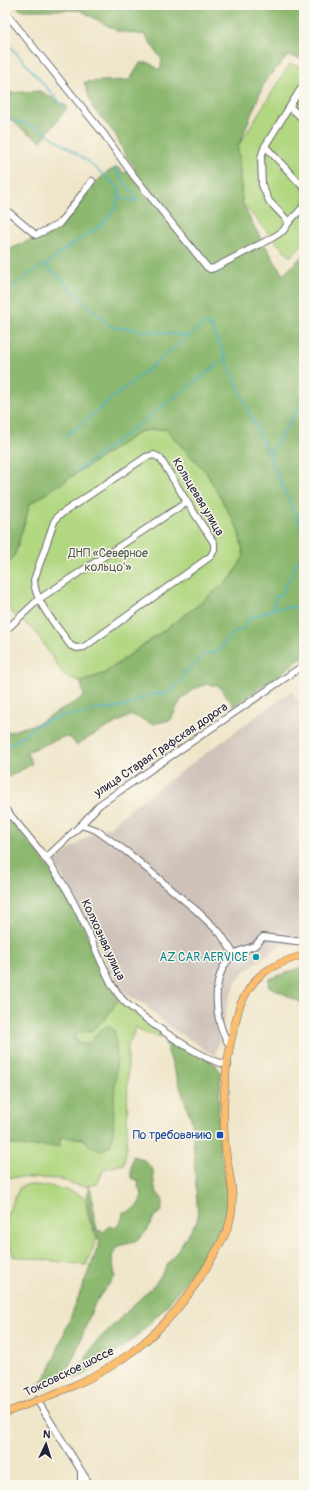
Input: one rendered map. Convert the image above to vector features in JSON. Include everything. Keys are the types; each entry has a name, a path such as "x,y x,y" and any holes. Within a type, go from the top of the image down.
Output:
{"main road":[{"name":"Токсовское шоссе","path":"5,1413 37,1400 120,1361 140,1346 172,1315 186,1298 205,1270 229,1226 232,1212 233,1199 225,1142 225,1103 230,1046 240,1004 261,974 276,964 304,955"}],"street":[{"path":"5,12 103,133 132,175 210,269 264,244 283,230 304,206"},
{"path":"289,222 269,201 262,185 261,157 265,146 300,90 304,91"},
{"path":"290,107 304,120"},
{"path":"265,146 304,188"},
{"path":"5,209 36,235 59,224 92,180"},
{"name":"Кольцевая улица","path":"154,455 160,458 214,543 214,550 211,556 84,647 77,648 72,646 38,600 34,588 34,580 54,522 58,516 146,457 154,455"},
{"path":"5,631 38,600 187,502"},
{"name":"улица Старая Графская дорога","path":"45,859 81,825 99,805 304,665"},
{"name":"Колхозная улица","path":"5,809 45,859 67,891 80,915 112,985 126,1003 165,1032 206,1058 228,1065"},
{"path":"81,825 96,830 127,852 197,911 220,933 234,954"},
{"path":"230,1046 221,1030 217,1003 218,983 223,968 234,954 254,945 263,937 304,942"},
{"path":"37,1400 90,1485"},
{"path":"81,1471 81,1485"}],"shaded area":[{"path":"291,691 304,709 304,945 281,944 244,972 237,980 229,999 215,1056 167,1025 148,1008 148,1006 119,989 101,949 99,941 75,897 53,862 94,832 108,828 143,799"}],"green space":[{"path":"16,5 304,5 304,59 288,56 265,81 238,147 242,203 283,275 304,254 304,657 234,706 219,686 206,684 192,690 180,701 171,720 153,724 132,715 76,745 71,738 63,737 27,752 32,764 5,779 5,733 36,724 84,697 81,682 105,673 193,609 231,578 244,556 238,529 206,472 165,429 141,431 30,504 15,554 5,568 5,251 38,237 69,218 88,190 106,173 117,167 124,173 136,169 125,154 115,134 93,108 84,82 130,80 140,63 149,63 160,70 162,60 145,35 117,31 80,10 20,10"},
{"path":"290,64 304,68 304,242 290,257 242,203 238,146"},
{"path":"40,91 68,107 41,141 20,128 5,113 5,93"},
{"name":"ДНП «Северное кольцо'»","path":"165,429 206,472 238,529 244,556 231,578 193,609 105,673 81,682 63,674 35,631 13,614 5,602 5,568 15,554 30,504 141,431"},
{"path":"5,814 29,842 65,892 78,916 111,989 119,999 106,1018 92,1030 75,1034 77,1043 90,1044 100,1031 109,1026 114,1030 116,1039 117,1058 112,1141 110,1146 100,1151 91,1147 83,1139 61,1137 59,1146 27,1147 5,1143"},
{"path":"304,966 304,1004 268,986 269,979"},
{"path":"106,980 117,997 131,1011 164,1033 162,1037 144,1033 136,1027 128,1046 127,1145 124,1164 104,1169 97,1184 85,1186 72,1184 61,1179 5,1177 5,1047"},
{"path":"170,1037 216,1065 221,1073 218,1130 226,1183 226,1216 222,1229 165,1308 136,1337 84,1375 74,1379 73,1376 83,1367 87,1355 97,1341 155,1284 198,1219 192,1122 165,1043"},
{"path":"133,1156 144,1160 153,1170 156,1191 163,1200 161,1211 154,1217 147,1231 134,1242 119,1246 112,1256 115,1277 96,1302 74,1355 63,1374 56,1381 51,1380 46,1387 31,1394 50,1369 100,1242 91,1221 88,1209 88,1186 91,1191 97,1230 104,1232 109,1226 116,1228 122,1218 123,1212 130,1211 136,1207 142,1194 138,1187 139,1181 131,1178"},
{"path":"26,1185 56,1187 71,1191 85,1198 88,1216 97,1239 86,1265 13,1256 5,1226 5,1219 20,1187"}],"waterway":[{"path":"5,42 64,107"},
{"path":"5,118 40,129 86,160 120,189 114,210 108,218 101,225 65,249 46,265"},
{"path":"114,168 137,200 134,201 119,197"},
{"path":"5,291 42,266 46,265 111,327 189,336"},
{"path":"62,439 189,336 203,325 207,324 211,326 304,534"},
{"path":"76,472 226,358"},
{"path":"269,455 301,404"},
{"path":"5,748 25,735 34,726 46,721 67,715 85,714 93,709 104,710 129,705 149,694 167,694 182,680 183,674 204,654 217,652 222,648 224,642 236,630 242,629 251,617 273,609 276,596 280,596 284,591 284,585 290,579 294,568 304,553"},
{"path":"274,609 292,607 304,608"}],"place":[{"name":"AZ CAR AERVICE","path":"256,957"},
{"name":"По требованию","path":"220,1135"}]}
